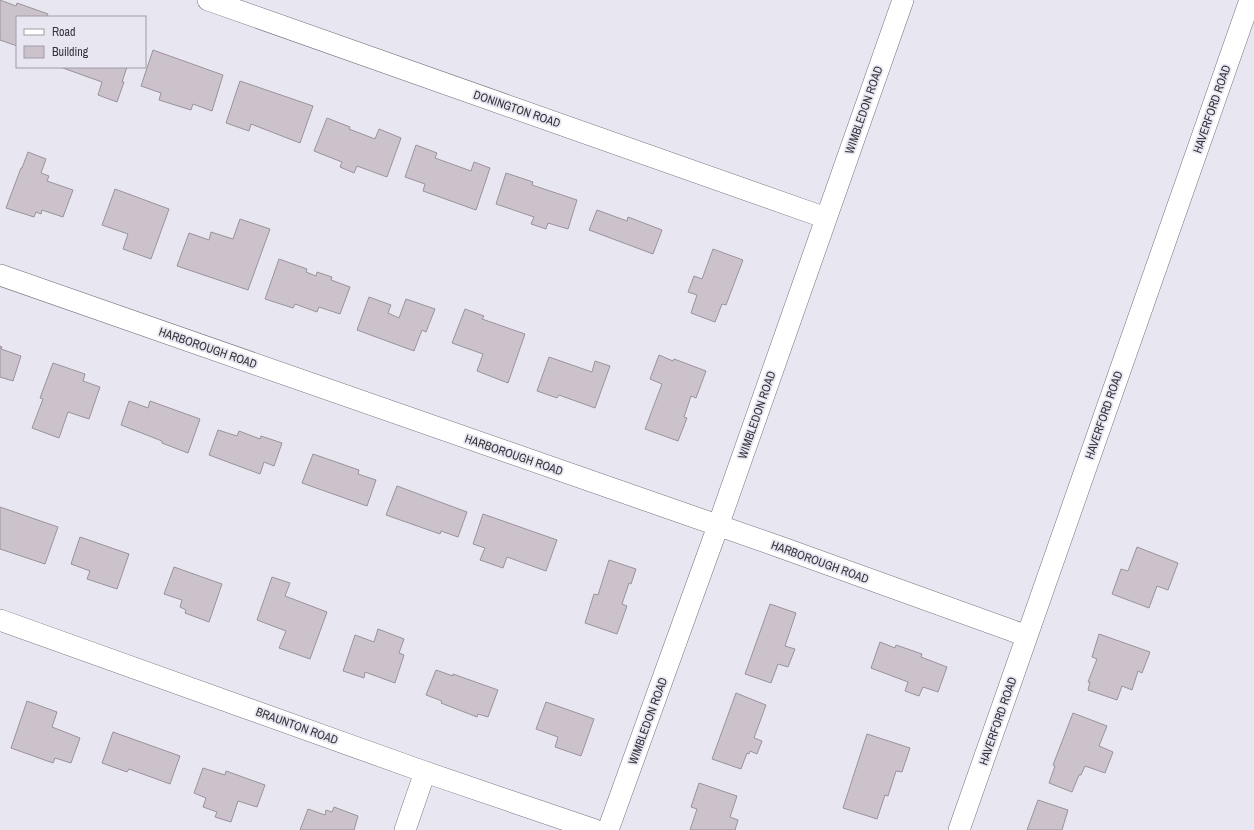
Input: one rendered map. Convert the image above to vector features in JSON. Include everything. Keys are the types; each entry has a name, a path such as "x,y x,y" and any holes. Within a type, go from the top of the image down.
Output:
{"street":[{"name":"DONINGTON ROAD","path":"208,0 826,218"},
{"name":"WIMBLEDON ROAD","path":"608,830 718,526 903,0"},
{"name":"HAVERFORD ROAD","path":"959,830 1250,0"},
{"name":"HARBOROUGH ROAD","path":"0,275 787,550 1028,636"},
{"name":"BRAUNTON ROAD","path":"0,620 425,772 595,830"},
{"path":"405,830 425,772"}],"building":[{"path":"0,0 16,6 17,3 48,14 47,16 16,16 16,46 0,40"},
{"path":"153,50 223,75 212,111 193,104 191,110 159,100 161,93 141,86"},
{"path":"63,68 127,68 122,82 124,82 117,102 98,95 102,82"},
{"path":"240,81 313,106 300,143 251,124 249,131 226,123"},
{"path":"327,118 350,127 349,129 375,139 379,129 401,138 387,177 357,166 354,173 340,167 342,162 314,151"},
{"path":"416,145 437,153 435,158 471,171 474,162 490,168 476,210 423,191 425,184 405,177"},
{"path":"28,152 46,159 41,173 49,176 47,181 73,190 63,217 42,210 41,214 36,212 34,217 6,208"},
{"path":"506,173 533,182 532,185 577,200 568,229 548,223 546,229 531,224 534,217 496,204"},
{"path":"115,189 169,209 151,259 123,249 128,234 102,225"},
{"path":"597,210 627,221 628,217 662,230 653,254 589,230"},
{"path":"240,219 270,229 248,290 177,266 189,233 209,240 211,232 233,239"},
{"path":"713,249 743,260 726,305 722,304 715,322 691,313 697,295 688,292 694,276 702,279"},
{"path":"279,259 307,269 306,272 316,276 317,272 332,277 331,280 350,287 340,314 319,307 317,312 295,304 293,308 265,299"},
{"path":"369,297 391,305 388,313 399,318 406,299 435,309 426,332 422,330 414,351 357,330"},
{"path":"465,309 484,316 482,319 525,334 508,383 477,371 483,354 452,343"},
{"path":"0,346 2,347 1,349 21,356 13,381 0,377"},
{"path":"659,355 706,371 696,398 691,396 684,417 687,418 678,441 645,429 662,384 650,379"},
{"path":"549,357 592,372 595,361 610,366 595,408 559,395 557,398 537,391"},
{"path":"53,363 85,374 83,381 100,387 89,419 68,412 59,438 32,428 43,399 40,398"},
{"path":"129,401 148,408 150,401 200,419 188,453 121,425"},
{"path":"218,430 237,436 239,431 260,439 261,436 282,443 274,466 264,462 260,474 209,455"},
{"path":"313,454 359,470 358,474 376,480 367,506 302,483"},
{"path":"397,486 467,512 458,537 441,531 440,534 386,515"},
{"path":"0,507 58,527 45,564 0,549"},
{"path":"483,514 557,540 546,571 507,557 503,568 480,560 485,548 473,544"},
{"path":"80,537 129,554 117,589 87,579 90,571 71,564"},
{"path":"1137,547 1178,563 1168,590 1157,586 1149,608 1112,594 1121,569 1128,571"},
{"path":"609,560 636,569 631,584 629,583 622,604 627,606 617,634 585,623 594,594 598,595"},
{"path":"174,567 222,584 209,622 185,613 186,610 180,607 182,600 164,594"},
{"path":"272,577 290,583 285,596 327,612 310,659 279,648 286,631 257,620"},
{"path":"770,604 796,613 785,646 795,649 788,667 778,664 771,683 745,674"},
{"path":"378,629 404,639 399,653 404,655 395,683 365,672 364,678 343,671 355,635 374,642"},
{"path":"1099,634 1150,652 1142,673 1138,671 1132,690 1122,686 1117,700 1088,690 1090,682 1088,682 1097,659 1092,657"},
{"path":"880,642 895,648 896,645 922,654 921,657 947,667 938,692 923,687 919,696 905,691 908,682 871,668"},
{"path":"436,670 453,676 453,674 498,690 488,717 478,714 477,717 441,703 442,701 426,695"},
{"path":"736,693 766,705 754,738 762,741 757,754 750,751 749,754 747,753 741,769 712,759"},
{"path":"27,701 57,712 52,727 80,738 71,763 55,758 53,763 11,748"},
{"path":"546,702 594,719 581,756 555,747 558,737 536,729"},
{"path":"1073,713 1107,726 1099,746 1113,752 1105,773 1085,766 1081,775 1079,775 1072,792 1049,783 1055,766 1053,765"},
{"path":"113,732 180,756 170,784 129,769 127,772 102,763"},
{"path":"867,734 910,748 902,772 896,771 888,796 885,795 877,819 843,808"},
{"path":"203,768 225,775 226,771 265,785 257,807 238,801 231,822 215,817 217,812 203,807 206,798 194,793"},
{"path":"699,783 737,796 730,817 738,820 735,830 690,830 697,809 691,807"},
{"path":"1038,800 1068,810 1062,830 1027,830"},
{"path":"334,807 358,816 354,830 300,830 308,809 325,815 326,810 332,812"}]}
